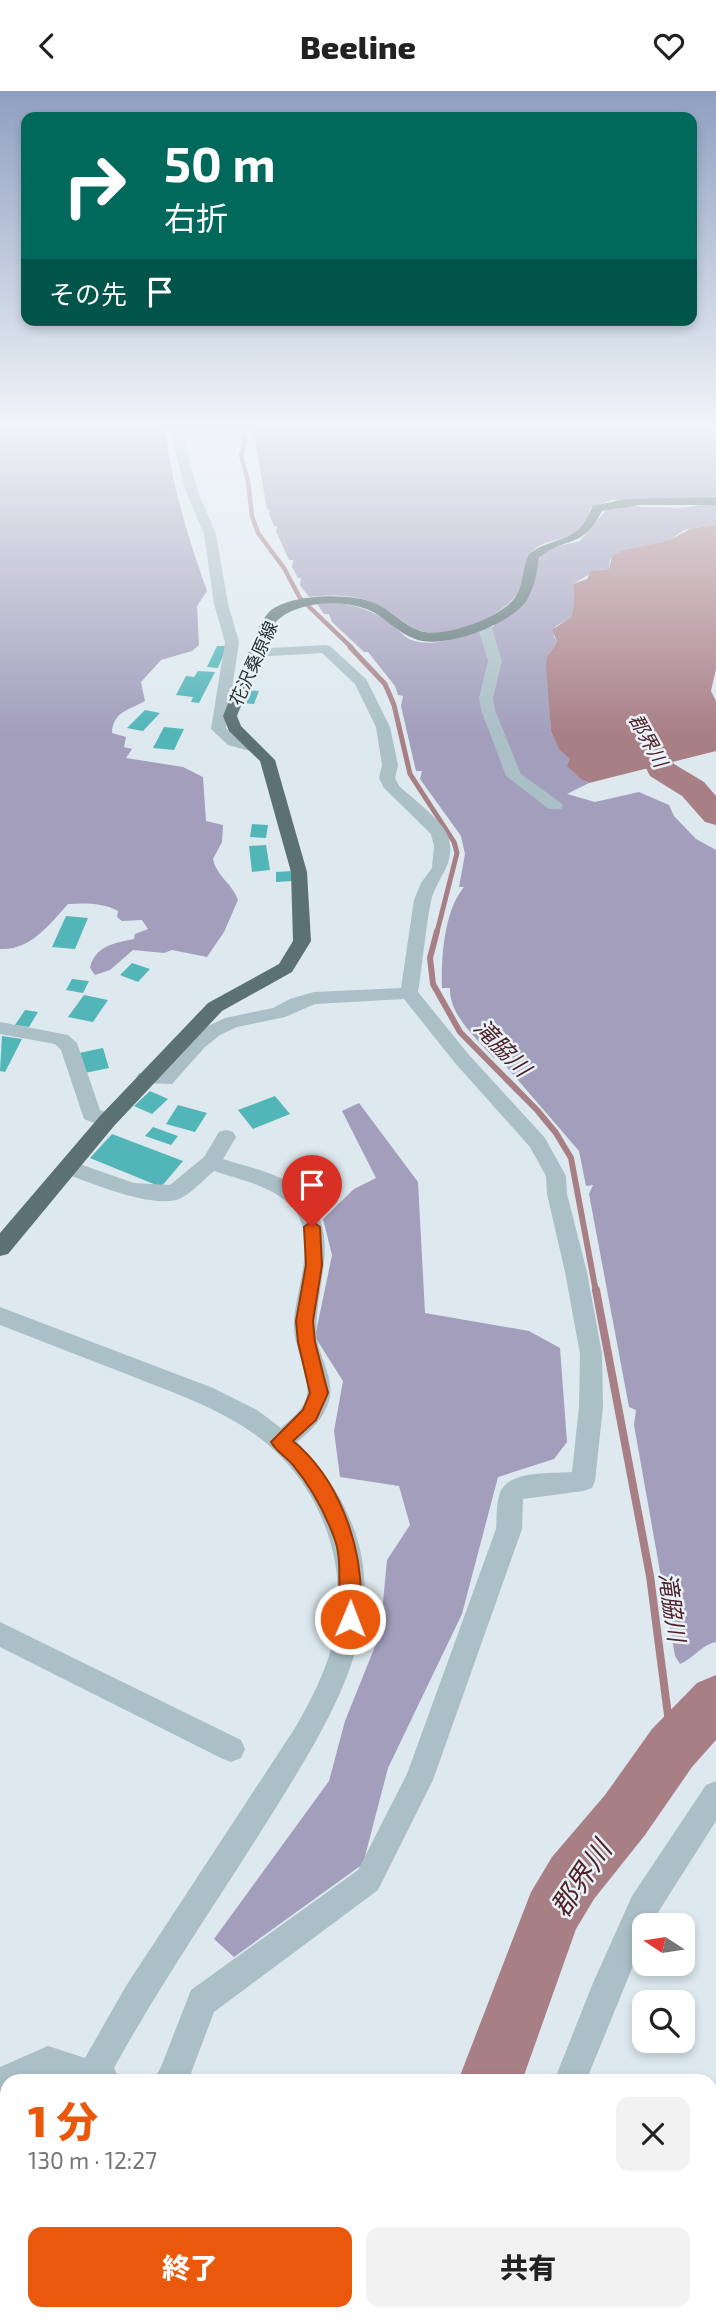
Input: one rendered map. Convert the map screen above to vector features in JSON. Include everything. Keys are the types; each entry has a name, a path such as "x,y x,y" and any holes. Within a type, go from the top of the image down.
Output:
{"main road":[{"name":"花沢桑原線","path":"0,1248 107,1121 215,1007 286,968 302,941 299,873 267,760 234,728 230,716 254,653 267,624 275,614 298,604 331,599 372,606 419,636 445,637 484,625 519,602 530,578 533,557 539,550 575,537 587,527"}],"street":[{"path":"207,527 221,604 232,642 218,729 233,742 250,746"},
{"path":"484,625 495,661 486,698 488,710 510,767 514,776 555,806"},
{"path":"175,2074 202,2001 368,1880 419,1780 509,1529 511,1496 517,1488 583,1481 591,1407 591,1354 576,1272 557,1194 556,1176 538,1143 510,1108 462,1059 408,993 423,899 429,883 440,868 442,846 439,833 392,788 387,778 390,765 383,727 361,683 325,649 254,653"},
{"path":"146,1078 164,1079 198,1043 232,1021 278,1013 314,998 408,993"},
{"path":"0,1028 61,1039 70,1047 91,1114 107,1121"},
{"path":"68,1167 134,1190 174,1193 211,1162 226,1137"},
{"path":"211,1162 279,1189 298,1200 312,1227 314,1265 305,1321 306,1342 319,1393 310,1415 281,1442"},
{"path":"0,1315 199,1392 232,1408 281,1442 313,1476 332,1507 346,1544 351,1579 350,1619 340,1663 320,1709 294,1754 141,1990 99,2074"},
{"path":"0,1634 231,1749"},
{"path":"573,2074 604,1994 643,1907 716,1795"},
{"path":"21,2074 48,2062 83,2074"}],"shaded area":[{"path":"0,527 186,527 207,591 197,606 199,645 192,651 161,660 141,682 145,701 119,716 115,720 112,733 126,737 124,747 132,749 126,758 183,767 203,777 206,821 223,825 222,842 213,859 238,900 224,932 207,957 172,950 164,953 133,950 110,970 95,975 90,968 101,950 134,939 135,934 148,929 142,920 122,921 117,917 118,911 107,906 68,904 30,941 21,946 0,949"},
{"path":"277,527 581,527 577,532 535,548 530,553 516,595 502,608 480,622 441,633 418,630 369,601 344,596 309,597 300,585 301,578 298,578 292,567 293,560 289,560 276,531"},
{"path":"592,527 700,527 684,530 670,540 623,550 610,559 609,569 597,570 573,584 574,603 571,617 555,627 554,637 557,642 547,657 551,732 571,760 577,774 589,783 567,794 595,802 639,792 669,805 674,816 696,839 716,850 716,1642 680,1664 675,1656 634,1425 636,1410 629,1407 589,1194 593,1185 586,1186 579,1151 505,1065 502,1057 494,1058 472,1035 454,1008 450,988 442,988 443,949 448,922 457,897 464,887 459,887 465,854 461,836 420,779 422,771 416,771 401,706 403,696 398,695 395,686 368,652 364,652 332,622 329,614 324,614 317,604 347,604 367,610 385,619 404,636 415,641 428,643 456,638 493,627 520,607 531,592 541,555 554,547 580,541"},
{"path":"359,1103 418,1182 425,1313 529,1331 560,1348 567,1442 554,1459 498,1477 462,1614 388,1768 363,1864 234,1957 214,1939 329,1781 345,1721 380,1634 387,1560 410,1525 399,1486 340,1477 334,1431 343,1381 315,1337 332,1255 323,1219 354,1189 376,1178 342,1111"}],"water":[{"path":"716,527 716,669 711,691 716,701 716,751 589,783 567,766 570,759 560,750 551,732 546,665 547,657 557,642 552,630 571,617 574,603 573,584 587,579 591,571 609,569 612,556 623,550 670,540 690,529"}],"building":[{"path":"217,646 227,646 218,668 207,667"},
{"path":"198,671 215,672 199,703 191,702 193,697 176,695 186,676 194,677"},
{"path":"246,690 259,691 254,704 241,703"},
{"path":"145,710 160,713 143,731 127,728"},
{"path":"164,727 184,729 174,750 153,748"},
{"path":"252,824 268,825 266,838 250,837"},
{"path":"266,845 270,870 252,872 249,846"},
{"path":"292,871 293,881 276,882 276,872"},
{"path":"66,916 88,918 75,949 52,947"},
{"path":"132,963 150,969 138,982 120,975"},
{"path":"72,979 89,981 83,993 66,990"},
{"path":"84,995 108,1000 93,1022 68,1017"},
{"path":"25,1010 38,1012 29,1027 15,1025"},
{"path":"2,1036 22,1039 5,1072 0,1071"},
{"path":"103,1048 109,1068 85,1073 79,1053"},
{"path":"150,1091 168,1099 152,1114 134,1106"},
{"path":"275,1096 290,1114 253,1129 238,1110"},
{"path":"178,1105 207,1113 195,1132 166,1124"},
{"path":"153,1127 178,1136 171,1145 145,1136"},
{"path":"112,1134 183,1161 161,1187 90,1158"}],"waterway":[{"name":"滝脇川","path":"256,527 284,568 300,598 352,648"},
{"name":"滝脇川","path":"350,647 385,684 394,705 410,774 454,842 457,853 437,932"},
{"name":"郡界川","path":"634,715 661,769 693,789 716,815"},
{"name":"滝脇川","path":"437,931 430,958 433,984 460,1032 537,1110 556,1133 571,1158 596,1292"},
{"name":"滝脇川","path":"596,1290 650,1576 672,1746"},
{"name":"郡界川","path":"493,2074 552,1913 573,1878 625,1815 672,1748 716,1701"}],"route":[{"path":"312,1227 314,1265 306,1300 305,1321 306,1342 319,1393 310,1415 281,1442 313,1476 332,1507 346,1544 351,1579 350,1619"}]}
